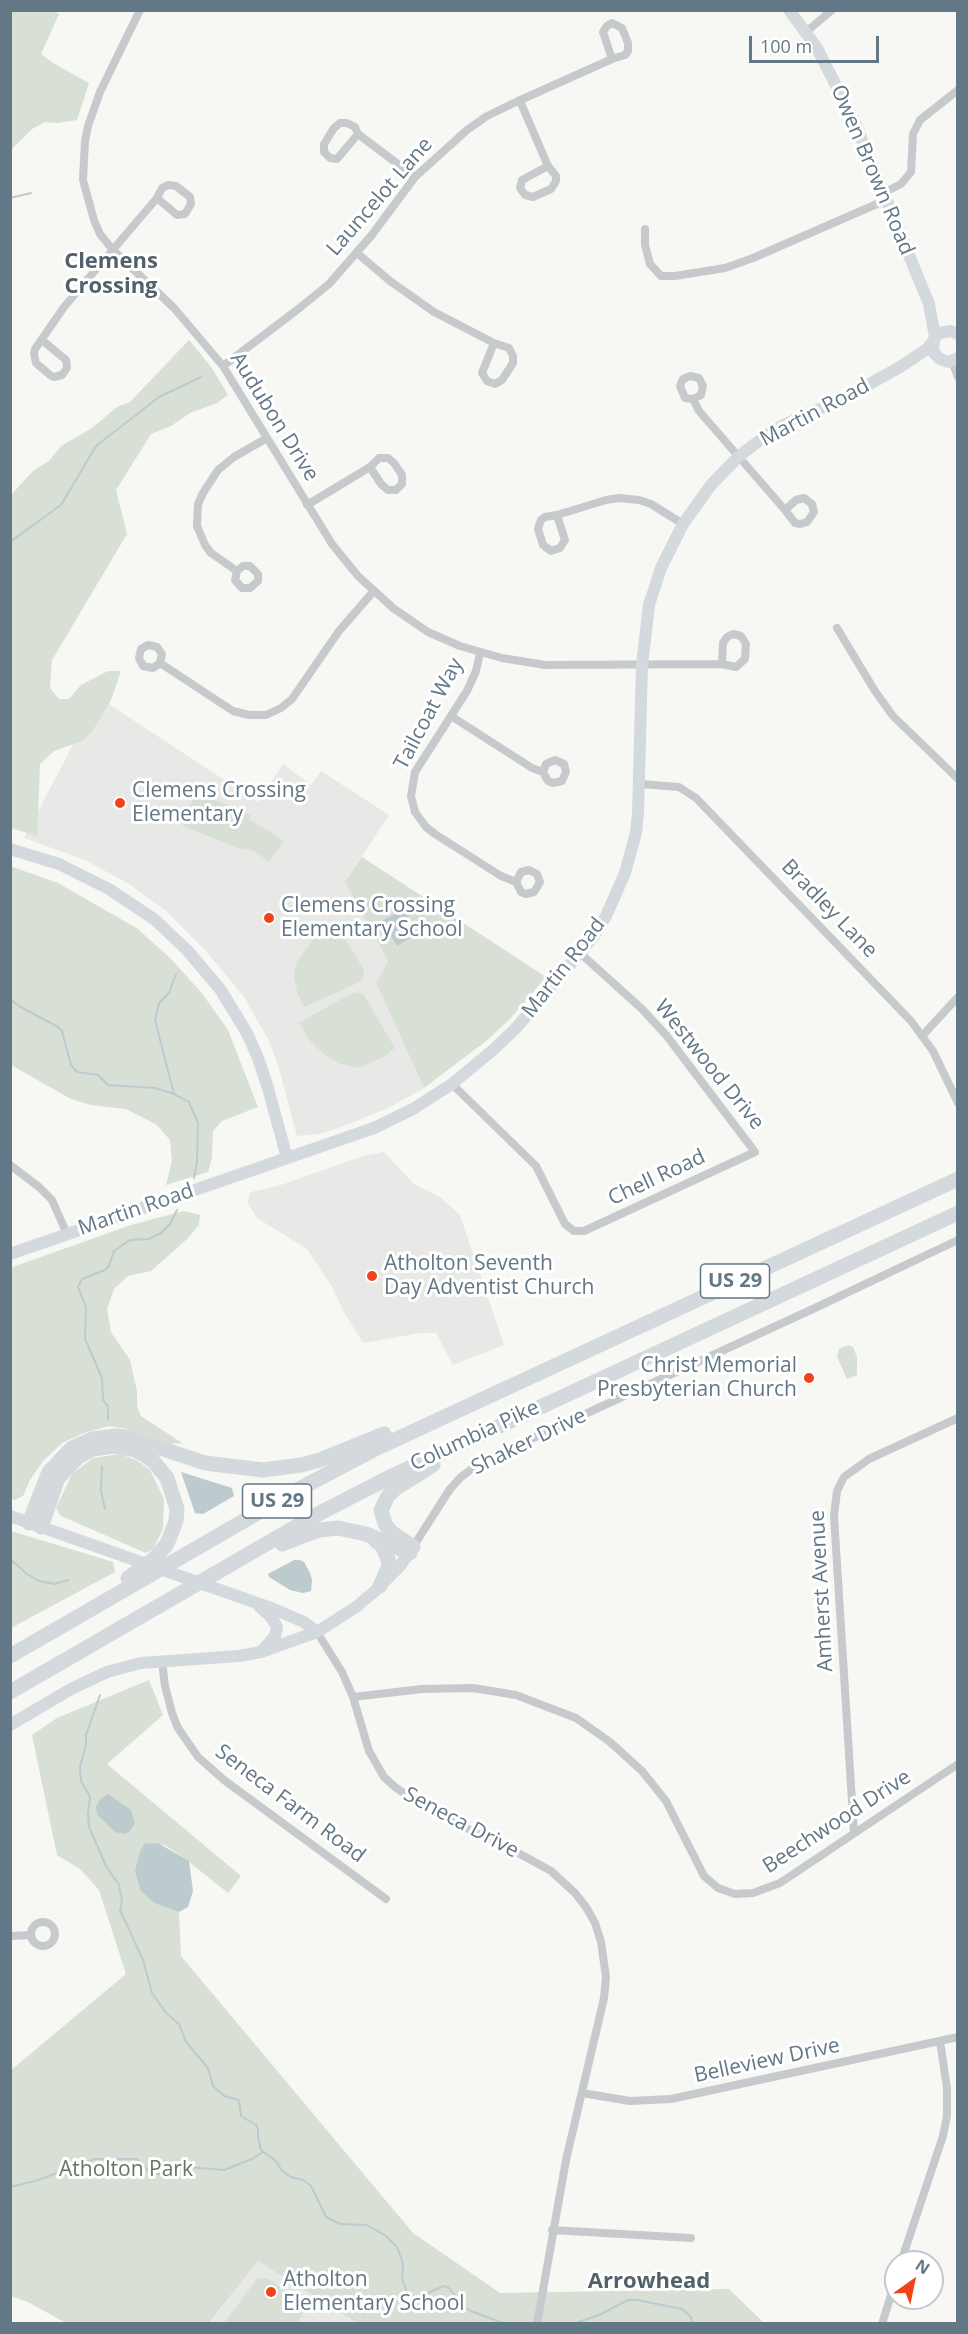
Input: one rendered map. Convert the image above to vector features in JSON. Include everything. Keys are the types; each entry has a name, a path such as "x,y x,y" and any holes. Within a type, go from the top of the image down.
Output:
{"highway":[{"name":"Columbia Pike","path":"10,1656 299,1489 373,1450 957,1179"},
{"name":"Columbia Pike","path":"10,1692 240,1559 392,1476 484,1431 957,1213"},
{"path":"35,1525 49,1472 72,1448 92,1439 126,1437 205,1463 245,1469 279,1469 320,1460 513,1384"},
{"path":"411,1550 385,1524 381,1510 384,1502 395,1489 484,1431"},
{"path":"35,1525 64,1470 85,1453 104,1447 135,1450 154,1462 167,1478 177,1509 172,1533 167,1544 155,1558 49,1634"},
{"path":"240,1559 319,1530 350,1529 411,1550"},
{"path":"366,1534 382,1545 388,1559 389,1566 380,1586"}],"street":[{"name":"Audubon Drive","path":"140,10 93,109 85,141 84,180 89,206 100,234 112,250 174,308 223,366 332,544 373,592 428,632 480,653 502,658 545,664 722,664"},
{"name":"Owen Brown Road","path":"789,10 806,32 840,90 929,304 934,339 933,349 937,357"},
{"path":"806,32 832,10"},
{"name":"Launcelot Lane","path":"223,366 315,296 357,253 416,177 467,130 487,116 612,59"},
{"path":"645,229 645,245 650,264 661,276 702,273 735,264 801,239 884,197 901,184 911,172 913,134 920,120 957,90"},
{"path":"520,101 548,166 556,176 554,186 533,197 525,195 520,188 522,180 548,166"},
{"path":"358,134 337,159 330,158 324,152 326,140 340,123 351,124 358,134 416,177"},
{"path":"42,340 66,360 67,368 62,375 54,377 50,375 36,363 34,354 42,340 64,307 157,198"},
{"path":"357,253 390,281 434,312 494,343 509,348 514,359 502,380 495,384 487,381 482,373 494,343"},
{"name":"Owen Brown Road","path":"929,304 955,331"},
{"name":"Martin Road","path":"10,1254 374,1128 413,1109 452,1084 517,1027 580,953 606,916 625,873 636,833 640,784 642,665 648,613 655,585 668,551 683,524 711,485 738,457 784,425 848,396 900,367 927,349 944,331 955,331"},
{"path":"937,357 944,361 955,360 957,377"},
{"name":"Martin Road","path":"900,367 937,357"},
{"path":"693,399 699,411 784,510"},
{"path":"237,571 211,553 205,545 196,526 198,504 202,493 218,470 234,457 267,438"},
{"path":"307,505 370,467"},
{"path":"557,515 595,502 629,498 651,504 683,524"},
{"path":"160,663 233,711 249,715 266,715 281,708 292,699 339,631 373,592"},
{"path":"837,628 893,716 957,778"},
{"name":"Tailcoat Way","path":"480,653 471,681 415,772 411,796 415,812 426,827 501,876 516,882"},
{"path":"450,716 532,768 543,772"},
{"name":"Bradley Lane","path":"640,784 680,787 696,798 923,1035 957,1103"},
{"path":"10,849 59,864 109,889 154,919 188,950 220,989 247,1033 268,1088 287,1158"},
{"name":"Westwood Drive","path":"580,953 642,1009 666,1035 755,1152"},
{"path":"923,1035 957,997"},
{"name":"Chell Road","path":"452,1084 536,1166 565,1224 573,1231 585,1231 755,1152"},
{"path":"10,1165 52,1200 67,1234"},
{"name":"Shaker Drive","path":"10,1725 92,1678 141,1663 215,1659 261,1652 317,1632 356,1607 380,1586 411,1550 450,1489 460,1477 481,1462 957,1240"},
{"name":"Amherst Avenue","path":"854,1833 834,1516 837,1491 844,1477 869,1460 957,1418"},
{"name":"Seneca Drive","path":"10,1516 304,1622 317,1632 336,1662 353,1697 369,1751 384,1777 427,1809 538,1863 562,1881 586,1907 595,1923 601,1942 606,1977 604,1998 566,2160 537,2324"},
{"path":"253,1602 271,1617 277,1627 275,1636 261,1652"},
{"name":"Seneca Farm Road","path":"162,1661 172,1713 178,1728 198,1757 224,1780 386,1899"},
{"name":"Beechwood Drive","path":"353,1697 422,1689 473,1688 516,1695 576,1718 610,1742 642,1771 666,1801 704,1876 726,1892 744,1895 771,1887 957,1764"},
{"path":"10,1936 31,1935"},
{"name":"Belleview Drive","path":"582,2093 630,2101 671,2099 957,2037"},
{"path":"906,2250 943,2136 947,2116 947,2088 940,2041"},
{"path":"552,2230 692,2238"}],"shaded area":[{"name":"Clemens Crossing Elementary School","path":"98,697 258,802 283,764 311,785 321,771 389,815 345,882 388,961 376,983 424,1088 388,1108 344,1126 320,1134 297,1136 278,1065 268,1039 244,997 206,951 166,911 129,884 85,860 24,838"},
{"path":"414,903 418,911 405,918 415,935 397,946 382,921"},
{"path":"384,1152 414,1184 440,1197 460,1215 504,1345 453,1365 436,1333 420,1333 363,1343 331,1285 307,1249 257,1218 247,1202 251,1192 281,1185 363,1156"},
{"path":"181,1472 232,1488 234,1496 203,1514 195,1513"},
{"path":"294,1560 304,1562 312,1580 311,1591 303,1593 290,1590 269,1577 268,1574"},
{"path":"108,1794 131,1810 135,1823 129,1832 124,1834 115,1832 97,1814 96,1807 100,1799"},
{"path":"158,1843 189,1861 193,1891 188,1907 179,1912 154,1903 140,1890 135,1871 140,1852 144,1844"},
{"name":"Atholton Elementary School","path":"258,2261 357,2323 209,2324"}],"green space":[{"path":"11,10 54,11 59,14 41,54 89,83 77,120 58,123 45,122 32,129 11,150"},
{"path":"189,340 212,368 228,395 217,403 190,413 171,426 151,434 116,490 127,534 52,660 50,688 59,699 69,699 81,685 108,671 121,671 111,700 93,730 84,740 54,751 40,764 37,836 11,828 11,495 33,471 49,461 61,446 92,428 117,407 130,402"},
{"path":"196,792 251,815 249,819 284,841 269,862 253,850 237,848 182,825"},
{"path":"362,857 546,977 510,1019 486,1041 424,1088 376,983 388,961 345,882"},
{"path":"10,866 58,883 138,929 171,959 201,992 228,1030 258,1107 222,1121 213,1131 212,1158 208,1172 166,1185 172,1161 170,1140 157,1125 126,1109 91,1105 71,1099 11,1065"},
{"path":"338,927 364,970 362,981 304,1007 297,992 294,975 296,963 313,940"},
{"path":"354,992 363,994 395,1048 383,1057 358,1068 340,1064 325,1055 310,1041 299,1023"},
{"path":"184,1211 200,1215 199,1225 187,1239 151,1271 128,1276 114,1289 107,1309 111,1332 130,1360 137,1391 137,1406 141,1416 182,1443 169,1444 127,1429 109,1426 84,1433 62,1443 44,1460 30,1480 23,1496 15,1500 11,1498 10,1268 131,1225"},
{"path":"848,1345 853,1347 857,1357 857,1375 847,1379 837,1357 839,1349"},
{"path":"120,1454 138,1461 150,1470 164,1499 163,1529 153,1549 146,1553 61,1516 56,1508 72,1474 93,1458"},
{"path":"11,1531 113,1562 115,1572 11,1628"},
{"name":"Atholton Park","path":"149,1680 163,1715 107,1764 241,1876 228,1893 165,1845 153,1843 135,1871 140,1890 154,1903 179,1912 181,1956 413,2233 500,2293 729,2289 764,2323 357,2323 258,2261 209,2323 66,2323 28,2302 11,2296 10,2071 126,1974 99,1890 80,1869 57,1855 32,1735 57,1718"},
{"path":"267,2278 308,2305 297,2323 224,2323 257,2279"}],"waterway":[{"path":"10,198 31,193"},
{"path":"10,542 61,505 96,446 159,397 201,377"},
{"path":"10,953 10,963"},
{"path":"174,1094 155,1020 159,1003 169,993 176,974"},
{"path":"10,999 62,1031 71,1065 77,1072 98,1075 108,1085 155,1088 189,1102 198,1123 197,1162 194,1178"},
{"path":"108,1419 108,1406 103,1400 102,1378 85,1339 86,1307 78,1287 82,1279 105,1270 109,1266 114,1251 130,1240 149,1239 161,1233 170,1224 177,1210"},
{"path":"102,1466 101,1491 105,1509"},
{"path":"10,1559 39,1581 54,1584 68,1580"},
{"path":"100,1695 86,1735 86,1745 80,1767 81,1781 90,1797 89,1827 106,1866 119,1885 122,1901 120,1910 143,1960 152,1993 166,2013 179,2024 186,2042 208,2068 213,2086 224,2096 239,2100 241,2116 256,2125 261,2150 276,2161 282,2171 311,2186 326,2217 340,2224 367,2225 386,2236 397,2247 403,2264 402,2278 407,2292 415,2297 443,2286 449,2288 464,2307 506,2324"},
{"path":"10,2187 35,2181 95,2159 137,2159 149,2172 164,2175 186,2167 224,2170 263,2152"},
{"path":"573,2324 601,2314 628,2300 682,2309 691,2317 692,2324"},
{"path":"525,2324 534,2323"},
{"path":"540,2323 559,2324"}],"place":[{"name":"Clemens Crossing Elementary","path":"120,803"},
{"name":"Clemens Crossing Elementary School","path":"269,918"},
{"name":"Atholton Seventh Day Adventist Church","path":"372,1276"},
{"name":"Christ Memorial Presbyterian Church","path":"809,1378"},
{"name":"Atholton Elementary School","path":"271,2292"}],"district":[{"name":"Clemens Crossing","path":"111,274"},
{"name":"Arrowhead","path":"649,2282"}]}
